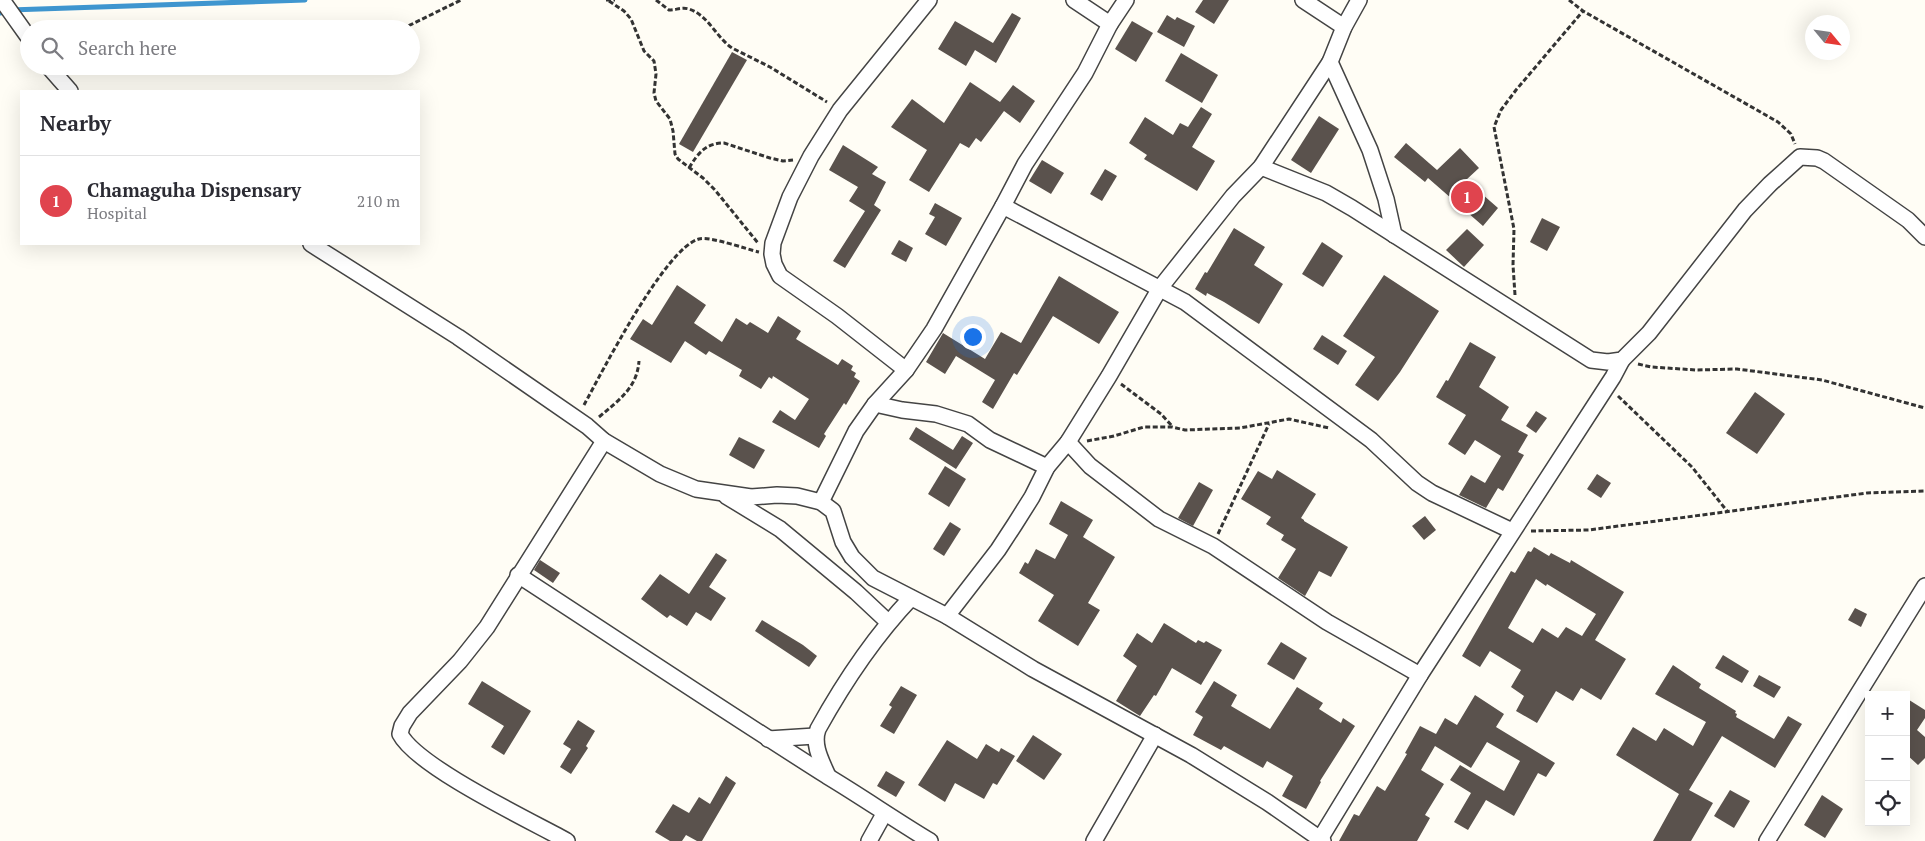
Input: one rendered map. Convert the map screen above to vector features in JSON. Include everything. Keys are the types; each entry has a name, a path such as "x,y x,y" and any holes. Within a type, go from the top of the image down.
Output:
{"street":[{"path":"2,0 20,25"},
{"path":"906,370 838,316 780,276 774,264 772,254 773,243 790,197 811,156 840,110 929,0"},
{"path":"1074,0 1110,24"},
{"path":"821,502 856,431 875,404 906,370 934,329 1025,164 1085,73 1110,24 1126,0"},
{"path":"1303,0 1344,27"},
{"path":"946,616 998,550 1032,497 1047,467 1068,442 1109,376 1160,288 1233,196 1262,167 1330,62 1344,27 1359,0"},
{"path":"1330,62 1370,150 1386,199 1394,235"},
{"path":"56,75 69,90"},
{"path":"313,245 479,350 582,423 604,441 660,474 696,489 751,497 797,496 821,502 833,511 843,542 852,557 873,578 946,616 1034,669 1191,755 1267,802 1321,840 1420,675 1622,360 1649,333 1746,210 1770,184 1800,156 1817,158 1908,220 1925,237"},
{"path":"1262,167 1326,193 1352,208 1591,360 1608,362 1622,360"},
{"path":"1003,206 1185,302 1386,452 1417,483 1432,493 1512,531"},
{"path":"875,404 902,410 936,414 968,424 990,440 1047,467"},
{"path":"567,841 442,770 404,742 400,734 402,726 410,713 460,661 487,627 604,441"},
{"path":"1068,442 1090,466 1159,518 1213,546 1327,622 1420,675"},
{"path":"722,493 780,529 856,592 888,622"},
{"path":"518,575 884,814 930,841"},
{"path":"1767,841 1925,586"},
{"path":"828,776 819,754 815,736 854,669 888,622 911,598"},
{"path":"1094,841 1155,735"},
{"path":"768,739 815,736"},
{"path":"869,841 884,814"}],"path":[{"path":"420,20 461,0"},
{"path":"607,1 615,0"},
{"path":"656,0 669,10 683,8 692,10 713,26 726,44 770,67 840,110"},
{"path":"1569,0 1583,11 1778,122 1791,134 1800,156"},
{"path":"582,423 650,291 684,247 700,239 716,241 766,255 722,198 703,178 681,162 675,154 674,130 670,119 656,101 654,92 656,74 654,61 644,51 631,19 624,11 607,1"},
{"path":"1517,314 1513,265 1514,229 1494,127 1501,110 1516,90 1583,11"},
{"path":"689,168 697,155 708,146 716,143 724,143 783,161 811,156"},
{"path":"1622,360 1651,367 1696,370 1737,369 1822,380 1925,408"},
{"path":"582,423 633,384 638,375 639,361"},
{"path":"1109,376 1161,414 1172,427"},
{"path":"1607,386 1692,467 1728,512"},
{"path":"1068,442 1114,436 1144,427 1224,429 1269,424 1289,419 1326,428 1354,429"},
{"path":"1213,546 1269,424"},
{"path":"1512,531 1589,530 1867,493 1925,491"}],"building":[{"path":"1203,0 1229,0 1214,24 1195,12"},
{"path":"1012,13 1021,18 996,63 975,50 966,66 938,49 955,21 993,43"},
{"path":"1167,15 1175,20 1177,17 1195,26 1184,47 1157,32"},
{"path":"1132,21 1153,33 1136,62 1115,49"},
{"path":"732,52 747,60 693,152 679,144"},
{"path":"1181,53 1218,75 1202,103 1165,81"},
{"path":"970,82 1000,102 1013,85 1035,101 1020,123 1004,111 981,142 976,138 969,148 960,143 929,192 909,180 927,150 891,127 912,99 944,123"},
{"path":"1201,107 1212,114 1192,147 1215,161 1197,191 1144,159 1147,155 1129,143 1145,117 1173,135 1180,123 1188,127"},
{"path":"1319,116 1339,129 1311,173 1291,160"},
{"path":"1406,143 1437,170 1460,148 1479,168 1466,180 1498,208 1483,226 1428,178 1425,182 1394,157"},
{"path":"843,145 878,167 872,174 886,182 874,205 881,210 845,268 833,261 865,211 849,201 858,187 829,170"},
{"path":"1042,160 1064,173 1051,194 1029,181"},
{"path":"1105,169 1117,176 1102,201 1090,194"},
{"path":"935,203 962,218 946,246 925,234 935,217 929,214"},
{"path":"1542,218 1560,227 1547,251 1530,242"},
{"path":"1234,228 1265,247 1254,265 1283,284 1259,324 1224,302 1207,293 1206,296 1195,289"},
{"path":"1467,229 1484,245 1464,267 1446,250"},
{"path":"899,240 913,248 906,262 891,254"},
{"path":"1322,242 1343,256 1323,287 1302,274"},
{"path":"1384,275 1439,311 1400,372 1378,401 1355,385 1375,357 1343,336"},
{"path":"1059,276 1119,312 1099,344 1053,316 1017,375 1014,373 993,409 982,402 995,380 956,356 945,374 926,362 943,333 985,359 1001,332 1021,343"},
{"path":"677,285 706,305 694,323 722,342 736,318 747,325 750,322 768,333 778,316 801,331 796,339 838,365 842,359 853,366 851,370 856,373 854,377 860,381 846,405 844,403 824,434 826,436 819,448 772,422 780,410 795,420 809,399 773,376 772,379 769,377 761,389 739,376 742,370 709,351 706,355 685,341 671,363 630,339 643,319 652,325"},
{"path":"1322,335 1347,351 1338,365 1313,349"},
{"path":"1470,342 1496,357 1479,387 1509,407 1501,420 1528,435 1518,452 1524,455 1503,491 1498,488 1486,508 1459,495 1471,475 1485,483 1501,456 1475,440 1465,455 1448,444 1466,415 1436,397 1446,380 1448,381"},
{"path":"1755,392 1785,414 1757,454 1726,433"},
{"path":"1536,411 1547,418 1536,433 1526,426"},
{"path":"916,427 953,450 962,436 973,443 956,469 909,439"},
{"path":"739,437 765,450 754,469 729,455"},
{"path":"945,466 966,479 949,507 928,494"},
{"path":"1277,470 1316,494 1301,518 1348,547 1331,577 1319,571 1305,596 1278,578 1296,549 1281,540 1284,535 1266,524 1271,517 1241,499 1258,471 1272,479"},
{"path":"1597,474 1611,483 1601,498 1587,489"},
{"path":"1199,482 1213,490 1193,526 1178,518"},
{"path":"1061,501 1093,520 1083,537 1115,557 1088,603 1100,610 1078,646 1038,621 1054,595 1019,573 1025,562 1028,564 1036,549 1055,559 1068,535 1049,524"},
{"path":"1425,516 1436,530 1424,540 1412,526"},
{"path":"950,522 961,529 944,556 933,549"},
{"path":"1534,547 1549,556 1551,553 1570,563 1571,560 1624,592 1595,640 1626,659 1601,700 1581,688 1573,701 1556,691 1537,723 1516,711 1524,696 1511,687 1521,670 1490,651 1480,667 1462,656 1511,571 1515,573 1528,551 1531,552","holes":["1536,579 1546,586 1547,584 1596,614 1582,636 1566,627 1558,638 1542,628 1533,643 1508,628"]},
{"path":"716,553 727,560 709,587 726,598 711,621 696,612 687,626 670,615 667,618 641,599 660,574 689,594"},
{"path":"540,560 560,573 553,583 534,570"},
{"path":"1855,608 1867,614 1861,627 1848,620"},
{"path":"762,620 803,645 817,656 809,667 755,631"},
{"path":"1164,623 1196,643 1198,640 1204,643 1206,641 1222,650 1201,685 1172,668 1156,696 1154,695 1140,716 1116,701 1137,666 1123,656 1137,633 1152,643"},
{"path":"1281,642 1307,658 1294,680 1267,664"},
{"path":"1723,655 1749,671 1742,683 1715,668"},
{"path":"1673,665 1701,684 1699,688 1736,711 1736,717 1774,739 1788,716 1802,724 1775,768 1722,736 1689,790 1713,803 1691,841 1653,841 1679,794 1616,755 1633,727 1656,741 1664,728 1693,746 1706,722 1655,694"},
{"path":"1759,675 1781,687 1774,698 1753,686"},
{"path":"482,681 531,711 504,755 491,747 504,726 468,704"},
{"path":"1214,681 1237,695 1231,706 1270,729 1297,687 1323,703 1319,709 1341,723 1343,718 1355,726 1320,781 1306,809 1282,796 1293,776 1267,761 1263,768 1224,746 1221,750 1193,735 1203,717 1195,712"},
{"path":"901,686 917,695 894,734 880,726 892,707 889,705"},
{"path":"1475,695 1504,714 1496,727 1555,763 1546,777 1538,773 1514,816 1486,800 1468,830 1454,822 1471,793 1450,780 1460,765 1504,791 1520,761 1487,742 1471,768 1435,746 1421,770 1444,784 1425,815 1430,818 1417,841 1339,841 1354,814 1359,816 1377,786 1385,791 1407,754 1405,753 1420,726 1436,734 1445,718 1457,725"},
{"path":"1910,701 1925,710 1925,718 1917,730 1925,737 1925,758 1918,765 1910,758"},
{"path":"578,720 595,731 586,746 588,748 571,774 560,767 571,749 563,744"},
{"path":"1033,735 1062,754 1044,780 1016,761"},
{"path":"947,740 977,759 986,744 999,752 1001,748 1015,756 997,785 993,783 984,799 955,783 945,802 918,785"},
{"path":"886,771 905,782 896,797 877,786"},
{"path":"726,776 736,783 702,841 697,841 686,835 682,841 670,841 655,832 673,804 689,813 699,797 710,804"},
{"path":"1730,790 1750,801 1734,828 1714,816"},
{"path":"1822,795 1843,809 1825,838 1804,825"}],"waterway":[{"path":"0,13 10,10 305,0"}],"place":[{"name":"Chamaguha Dispensary","path":"1467,197"}]}
